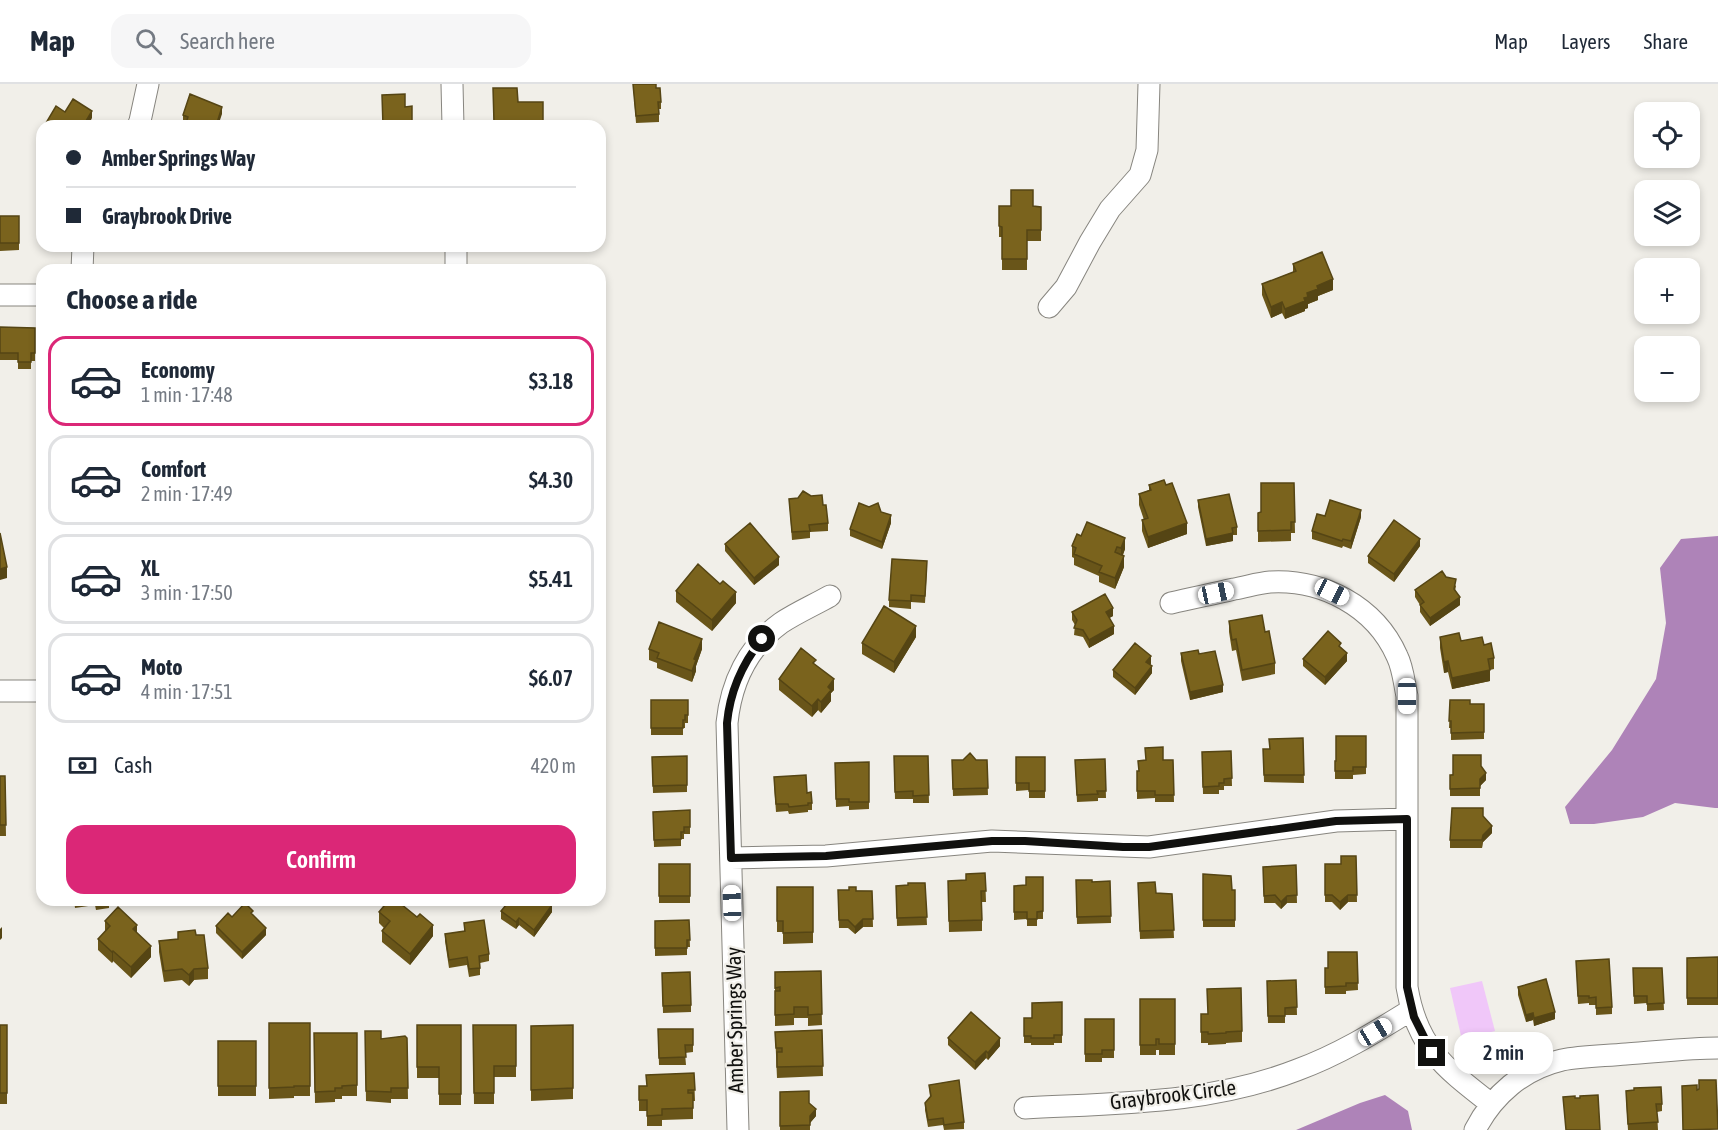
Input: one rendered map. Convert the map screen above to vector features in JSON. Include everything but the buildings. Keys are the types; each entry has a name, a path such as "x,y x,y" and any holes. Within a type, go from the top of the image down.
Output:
{"street":[{"path":"140,120 148,84"},
{"path":"452,84 453,120"},
{"path":"1048,307 1066,287 1110,209 1140,175 1147,150 1149,84"},
{"path":"0,295 36,295"},
{"path":"1171,603 1262,584 1293,582 1310,585 1332,592 1356,606 1373,620 1394,650 1406,686 1407,987 1411,1010 1432,1053 1447,1069 1491,1104"},
{"name":"Amber Springs Way","path":"738,1130 727,723 729,707 741,668 768,634 782,623 830,596"},
{"path":"0,691 36,692"},
{"path":"731,858 826,856 985,841 1149,847 1336,821 1407,819"},
{"name":"Graybrook Circle","path":"1025,1108 1177,1099 1253,1084 1296,1071 1327,1058 1411,1010"},
{"path":"1475,1130 1491,1104 1519,1078 1541,1067 1562,1060 1718,1048"}],"shaded area":[{"path":"1718,536 1718,808 1675,803 1643,817 1594,824 1570,824 1565,807 1612,750 1656,679 1666,623 1660,568 1681,539"},
{"path":"1482,981 1495,1031 1462,1040 1450,988"},
{"path":"1385,1095 1408,1111 1412,1130 1296,1130 1360,1103"}],"route":[{"path":"762,639 741,668 729,707 727,723 731,858 826,856 992,841 1149,847 1336,821 1407,819 1407,987 1411,1010 1432,1053"}]}
